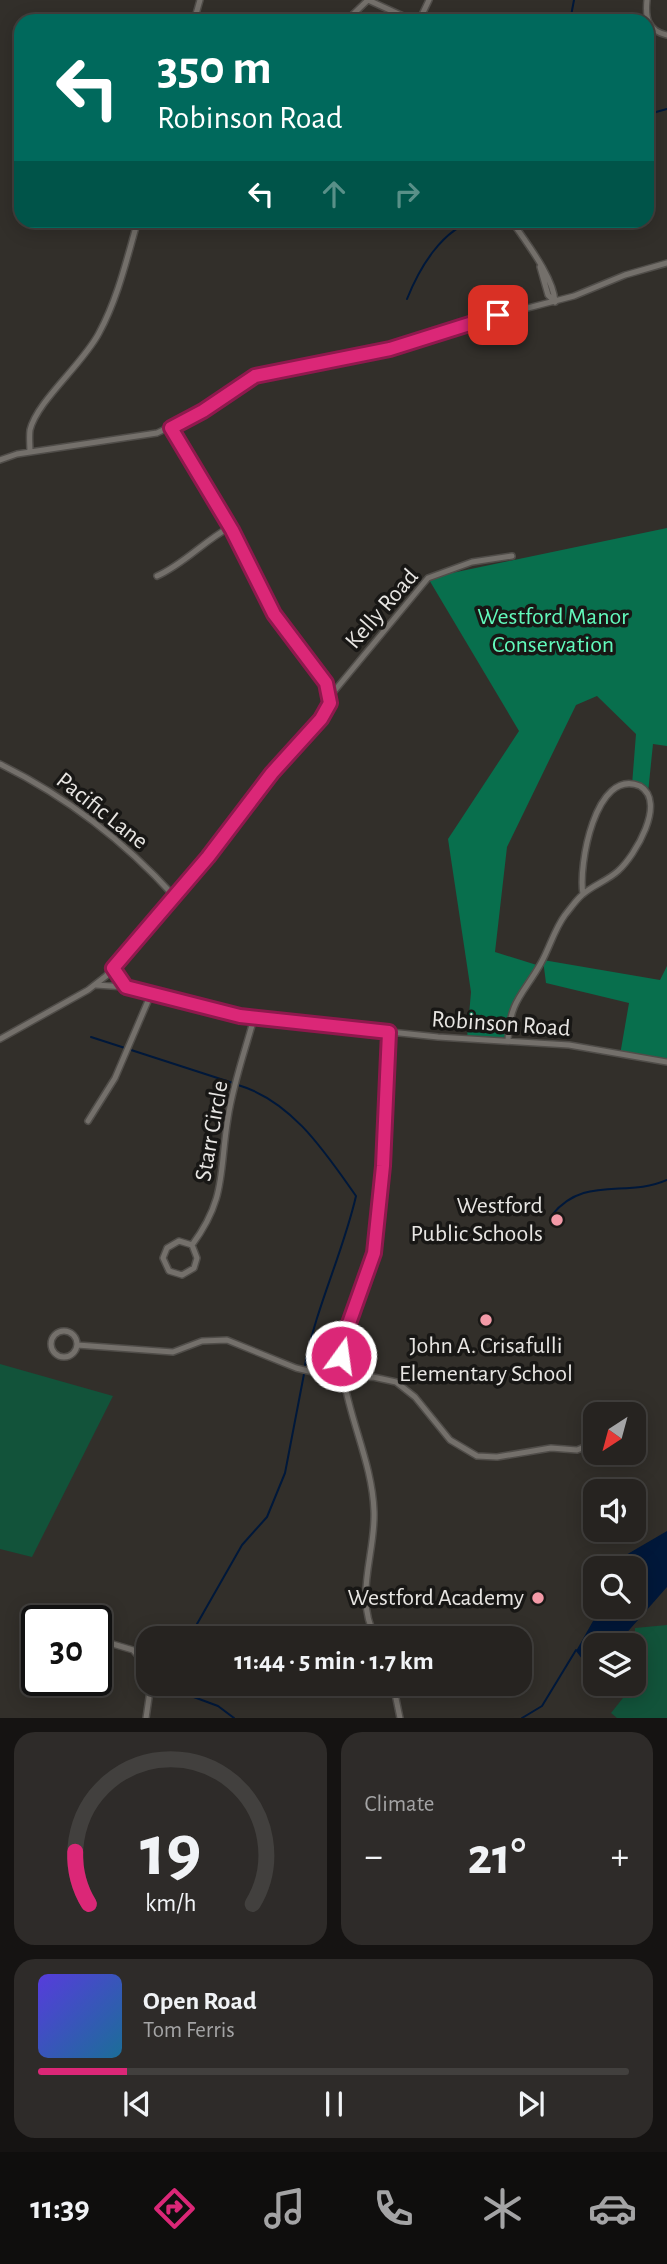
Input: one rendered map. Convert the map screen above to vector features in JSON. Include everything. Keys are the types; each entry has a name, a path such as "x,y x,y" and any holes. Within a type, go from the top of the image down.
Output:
{"street":[{"path":"353,14 368,0 400,14"},
{"path":"30,452 30,430 35,418 77,367 100,332 111,307 136,228"},
{"path":"516,228 555,293 555,302"},
{"path":"0,460 30,452 138,437 171,428 203,411 255,376 390,349 485,319 555,302 667,262"},
{"path":"171,428 230,527 274,614 326,683 331,695"},
{"path":"157,576 175,567 203,542 230,527"},
{"name":"Kelly Road","path":"0,1038 95,985 113,968 174,897 275,770 321,719 330,703 331,695 428,578 472,562 512,556"},
{"name":"Pacific Lane","path":"0,764 40,783 77,809 157,877 174,897"},
{"path":"508,1040 511,1016 519,995 543,960 560,922 583,894 622,868 646,836 654,806 651,797 641,787 632,785 619,788 598,812 582,854 583,894"},
{"path":"113,968 126,987"},
{"name":"Robinson Road","path":"95,985 126,987 254,1018 438,1037 569,1045 667,1062"},
{"path":"88,1121 130,1046 151,994"},
{"name":"Starr Circle","path":"192,1245 207,1223 221,1186 228,1116 254,1018"},
{"path":"372,1626 368,1616 365,1578 374,1520 372,1481 342,1379 342,1343 370,1267 377,1234 389,1032"},
{"name":"Starr Circle","path":"179,1241 192,1245 197,1255 194,1268 182,1275 169,1270 163,1258 167,1248 179,1241"},
{"path":"65,1331 75,1337 77,1345 73,1353 66,1356 55,1352 52,1345 54,1337 65,1331"},
{"path":"77,1345 173,1352 202,1341 227,1340 296,1368 342,1379 373,1377 396,1382 415,1397 450,1440 477,1456 497,1457 551,1448 583,1448"},
{"path":"112,1644 136,1653"},
{"path":"146,1718 149,1696"},
{"path":"395,1696 400,1718"}],"green space":[{"name":"Westford Manor Conservation","path":"667,528 667,746 653,744 648,793 632,785 636,734 597,696 576,705 507,847 495,952 540,966 514,1005 508,1040 467,1038 471,992 448,839 519,731 428,578"},
{"path":"543,960 660,980 667,966 667,1062 620,1055 629,1003 546,983"},
{"path":"0,1364 113,1396 32,1557 0,1549"},
{"path":"667,1625 667,1718 617,1718 611,1713 624,1696 646,1696 646,1633 635,1633 635,1628"}],"water":[{"path":"667,1531 667,1587 646,1611 646,1556 624,1556"},
{"path":"594,1619 639,1619 627,1633 586,1633"},
{"path":"583,1639 583,1660 576,1651"}],"waterway":[{"path":"571,14 574,0"},
{"path":"654,114 667,109"},
{"path":"407,299 433,251 458,228"},
{"path":"91,1037 233,1083"},
{"path":"238,1085 275,1103 306,1130 356,1196 305,1365"},
{"path":"552,1215 564,1203 578,1195 606,1189 652,1185 667,1180"},
{"path":"196,1626 242,1545 267,1517 285,1473 304,1374"},
{"path":"522,1718 542,1706 576,1650"},
{"path":"191,1696 218,1706 234,1718"}],"place":[{"name":"Westford Public Schools","path":"557,1220"},
{"name":"John A. Crisafulli Elementary School","path":"486,1320"},
{"name":"Westford Academy","path":"538,1598"}],"route":[{"path":"341,1356 346,1329 359,1301 377,1234 389,1032 225,1014 126,987 113,968 208,857 272,773 321,719 328,709 331,695 326,683 287,635 274,614 232,530 171,428 203,411 231,389 255,376 390,349 498,315"}]}
